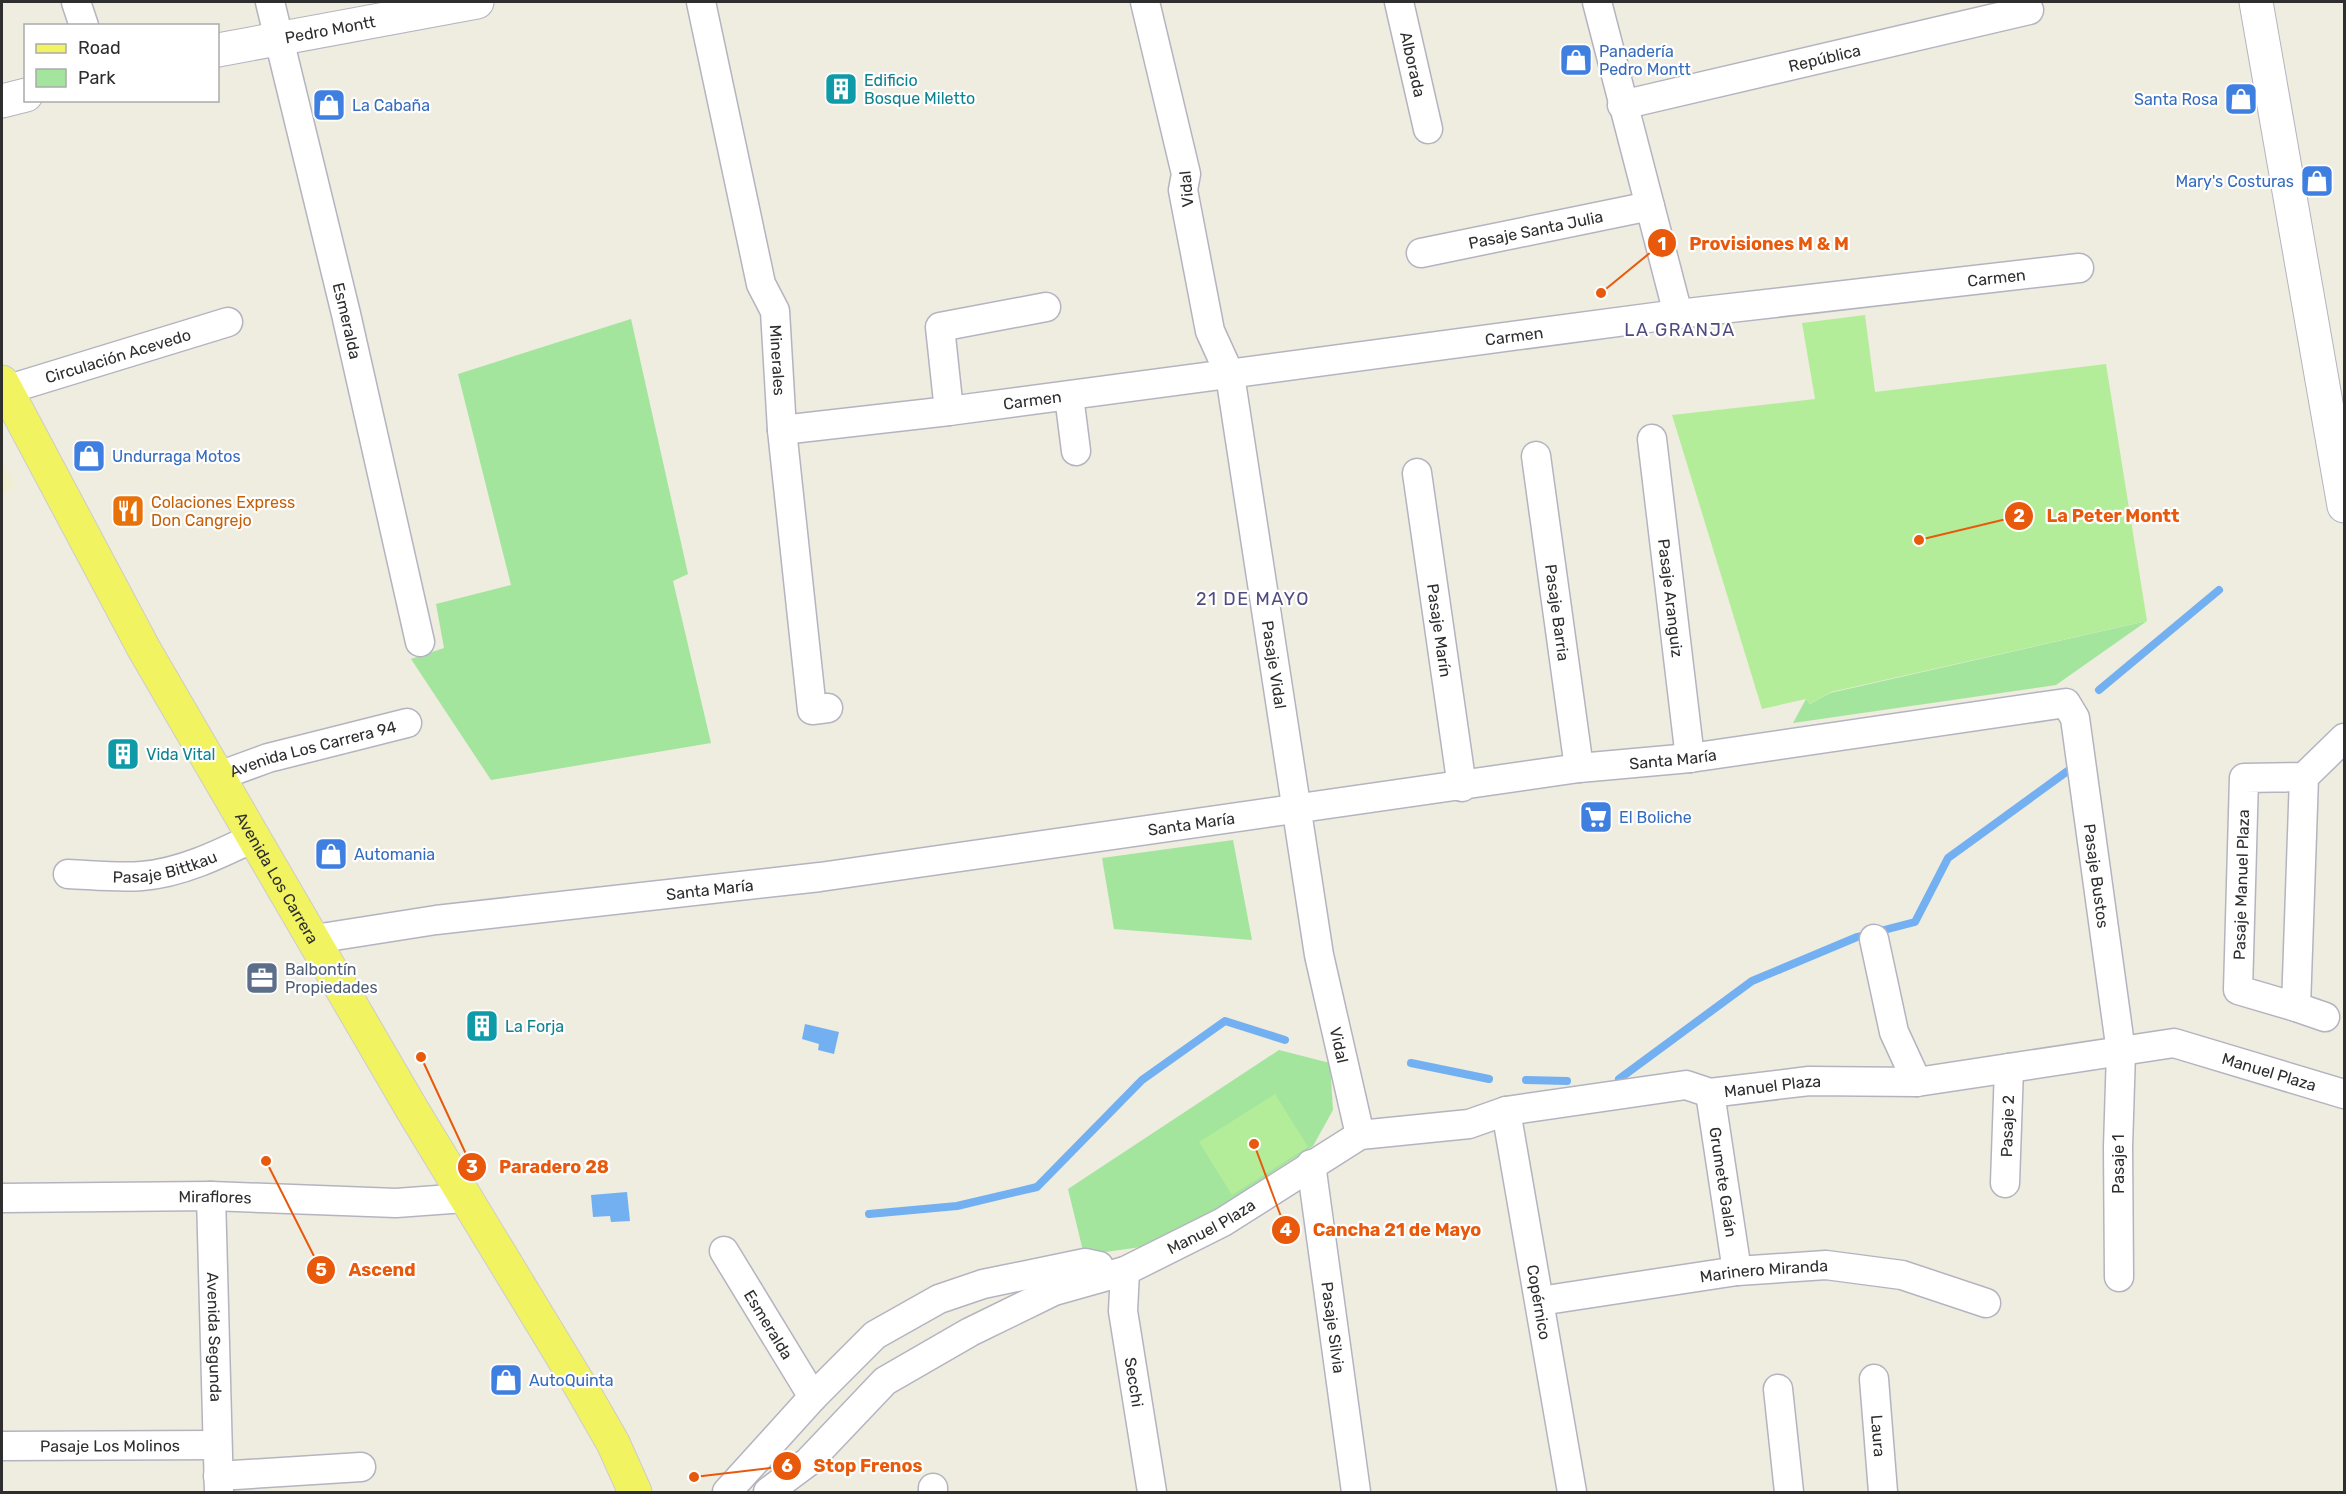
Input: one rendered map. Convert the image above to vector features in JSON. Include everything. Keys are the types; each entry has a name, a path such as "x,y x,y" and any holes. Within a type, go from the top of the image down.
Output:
{"main road":[{"name":"Avenida Los Carrera","path":"4,386 140,642 465,1198 582,1389 613,1443 635,1492"}],"street":[{"path":"76,2 83,24"},
{"name":"Esmeralda","path":"270,2 346,314 420,642"},
{"name":"Pedro Montt","path":"219,50 278,37 477,2"},
{"name":"Minerales","path":"701,2 761,284 775,310 782,430 812,710 828,708"},
{"name":"Vidal","path":"1145,2 1186,174 1184,190 1210,331 1230,375"},
{"name":"Alborada","path":"1399,2 1428,129"},
{"path":"1597,2 1678,314"},
{"path":"2256,2 2341,464 2344,506"},
{"name":"República","path":"1622,105 2029,10"},
{"path":"2,101 24,96"},
{"name":"Pasaje Santa Julia","path":"1421,253 1650,206"},
{"name":"Carmen","path":"782,430 1069,396 1678,314 2079,268"},
{"path":"949,411 940,327 1046,307"},
{"name":"Circulación Acevedo","path":"4,386 228,322"},
{"name":"Pasaje Vidal","path":"1230,375 1318,955"},
{"path":"1069,396 1076,451"},
{"name":"Pasaje Aranguiz","path":"1652,439 1690,758"},
{"name":"Pasaje Barria","path":"1536,456 1579,768"},
{"name":"Pasaje Marín","path":"1417,474 1462,787"},
{"name":"Santa María","path":"315,939 436,920 738,888 1296,811 1579,768 1690,758 2066,702"},
{"name":"Pasaje Bustos","path":"2066,702 2075,718 2121,1052"},
{"name":"Avenida Los Carrera 94","path":"219,776 268,758 407,723"},
{"path":"2296,1007 2304,777 2344,738"},
{"name":"Pasaje Manuel Plaza","path":"2304,777 2244,778 2238,990 2325,1017"},
{"name":"Pasaje Bittkau","path":"68,874 131,876 155,874 214,857 255,837"},
{"path":"1874,939 1894,1032 1917,1082"},
{"name":"Vidal","path":"1318,955 1360,1135"},
{"name":"Manuel Plaza","path":"768,1492 808,1462 885,1381 970,1332 1054,1291 1125,1271 1223,1222 1360,1135 1469,1124 1506,1111 1686,1085 1710,1093 1809,1081 1917,1082 2174,1043 2344,1094"},
{"name":"Pasaje 1","path":"2119,1277 2118,1147 2121,1052"},
{"name":"Pasaje 2","path":"2005,1183 2009,1068"},
{"name":"Grumete Galán","path":"1710,1093 1737,1271"},
{"name":"Copérnico","path":"1506,1111 1572,1492"},
{"name":"Pasaje Silvia","path":"1311,1164 1356,1492"},
{"name":"Miraflores","path":"2,1197 211,1196 396,1203 465,1198"},
{"name":"Avenida Segunda","path":"211,1196 219,1484 361,1467"},
{"name":"Esmeralda","path":"724,1251 813,1397"},
{"path":"727,1492 813,1397 875,1335 939,1299 983,1284 1085,1263 1125,1271"},
{"name":"Marinero Miranda","path":"1540,1301 1737,1271 1826,1264 1902,1275 1986,1303"},
{"name":"Secchi","path":"1125,1271 1123,1311 1152,1492"},
{"name":"Laura","path":"1874,1378 1883,1492"},
{"path":"1778,1389 1789,1492"},
{"name":"Pasaje Los Molinos","path":"2,1446 217,1445"}],"shaded area":[{"path":"2,460 15,487 2,494"}],"green space":[{"path":"1865,315 1875,392 2106,364 2147,621 1831,692 1810,704 1806,699 1762,709 1672,415 1815,399 1802,323"},
{"path":"631,319 688,574 673,581 711,743 491,780 411,659 444,648 436,604 511,585 458,374"},
{"path":"2147,621 2056,685 1793,723 1806,699 1810,704 1830,693"},
{"path":"1233,840 1252,940 1114,929 1102,858"},
{"path":"1279,1050 1330,1063 1333,1110 1313,1146 1190,1226 1141,1247 1084,1255 1068,1189"},
{"path":"1275,1094 1308,1147 1232,1195 1199,1142"}],"water":[{"path":"805,1024 839,1032 834,1054 818,1050 819,1044 802,1039"},
{"path":"627,1192 630,1221 611,1222 610,1216 593,1217 591,1195"}],"waterway":[{"path":"2099,690 2219,590"},
{"path":"1619,1079 1752,981 1857,937 1915,922 1948,858 2069,770"},
{"path":"869,1214 957,1206 1037,1187 1142,1080 1225,1021 1285,1040"},
{"path":"1411,1063 1489,1079"},
{"path":"1526,1080 1567,1081"}],"place":[{"name":"Panadería Pedro Montt","path":"1576,60"},
{"name":"Edificio Bosque Miletto","path":"841,89"},
{"name":"Santa Rosa","path":"2241,99"},
{"name":"La Cabaña","path":"329,105"},
{"name":"Mary's Costuras","path":"2317,181"},
{"name":"Provisiones M & M","path":"1601,293"},
{"name":"Undurraga Motos","path":"89,456"},
{"name":"Colaciones Express Don Cangrejo","path":"128,511"},
{"name":"La Peter Montt","path":"1919,540"},
{"name":"Vida Vital","path":"123,754"},
{"name":"El Boliche","path":"1596,817"},
{"name":"Automania","path":"331,854"},
{"name":"Balbontín Propiedades","path":"262,978"},
{"name":"La Forja","path":"482,1026"},
{"name":"Paradero 28","path":"421,1057"},
{"name":"Cancha 21 de Mayo","path":"1254,1144"},
{"name":"Ascend","path":"266,1161"},
{"name":"AutoQuinta","path":"506,1380"},
{"name":"Stop Frenos","path":"694,1477"}],"district":[{"name":"LA GRANJA","path":"1680,330"},
{"name":"21 DE MAYO","path":"1253,599"}]}
